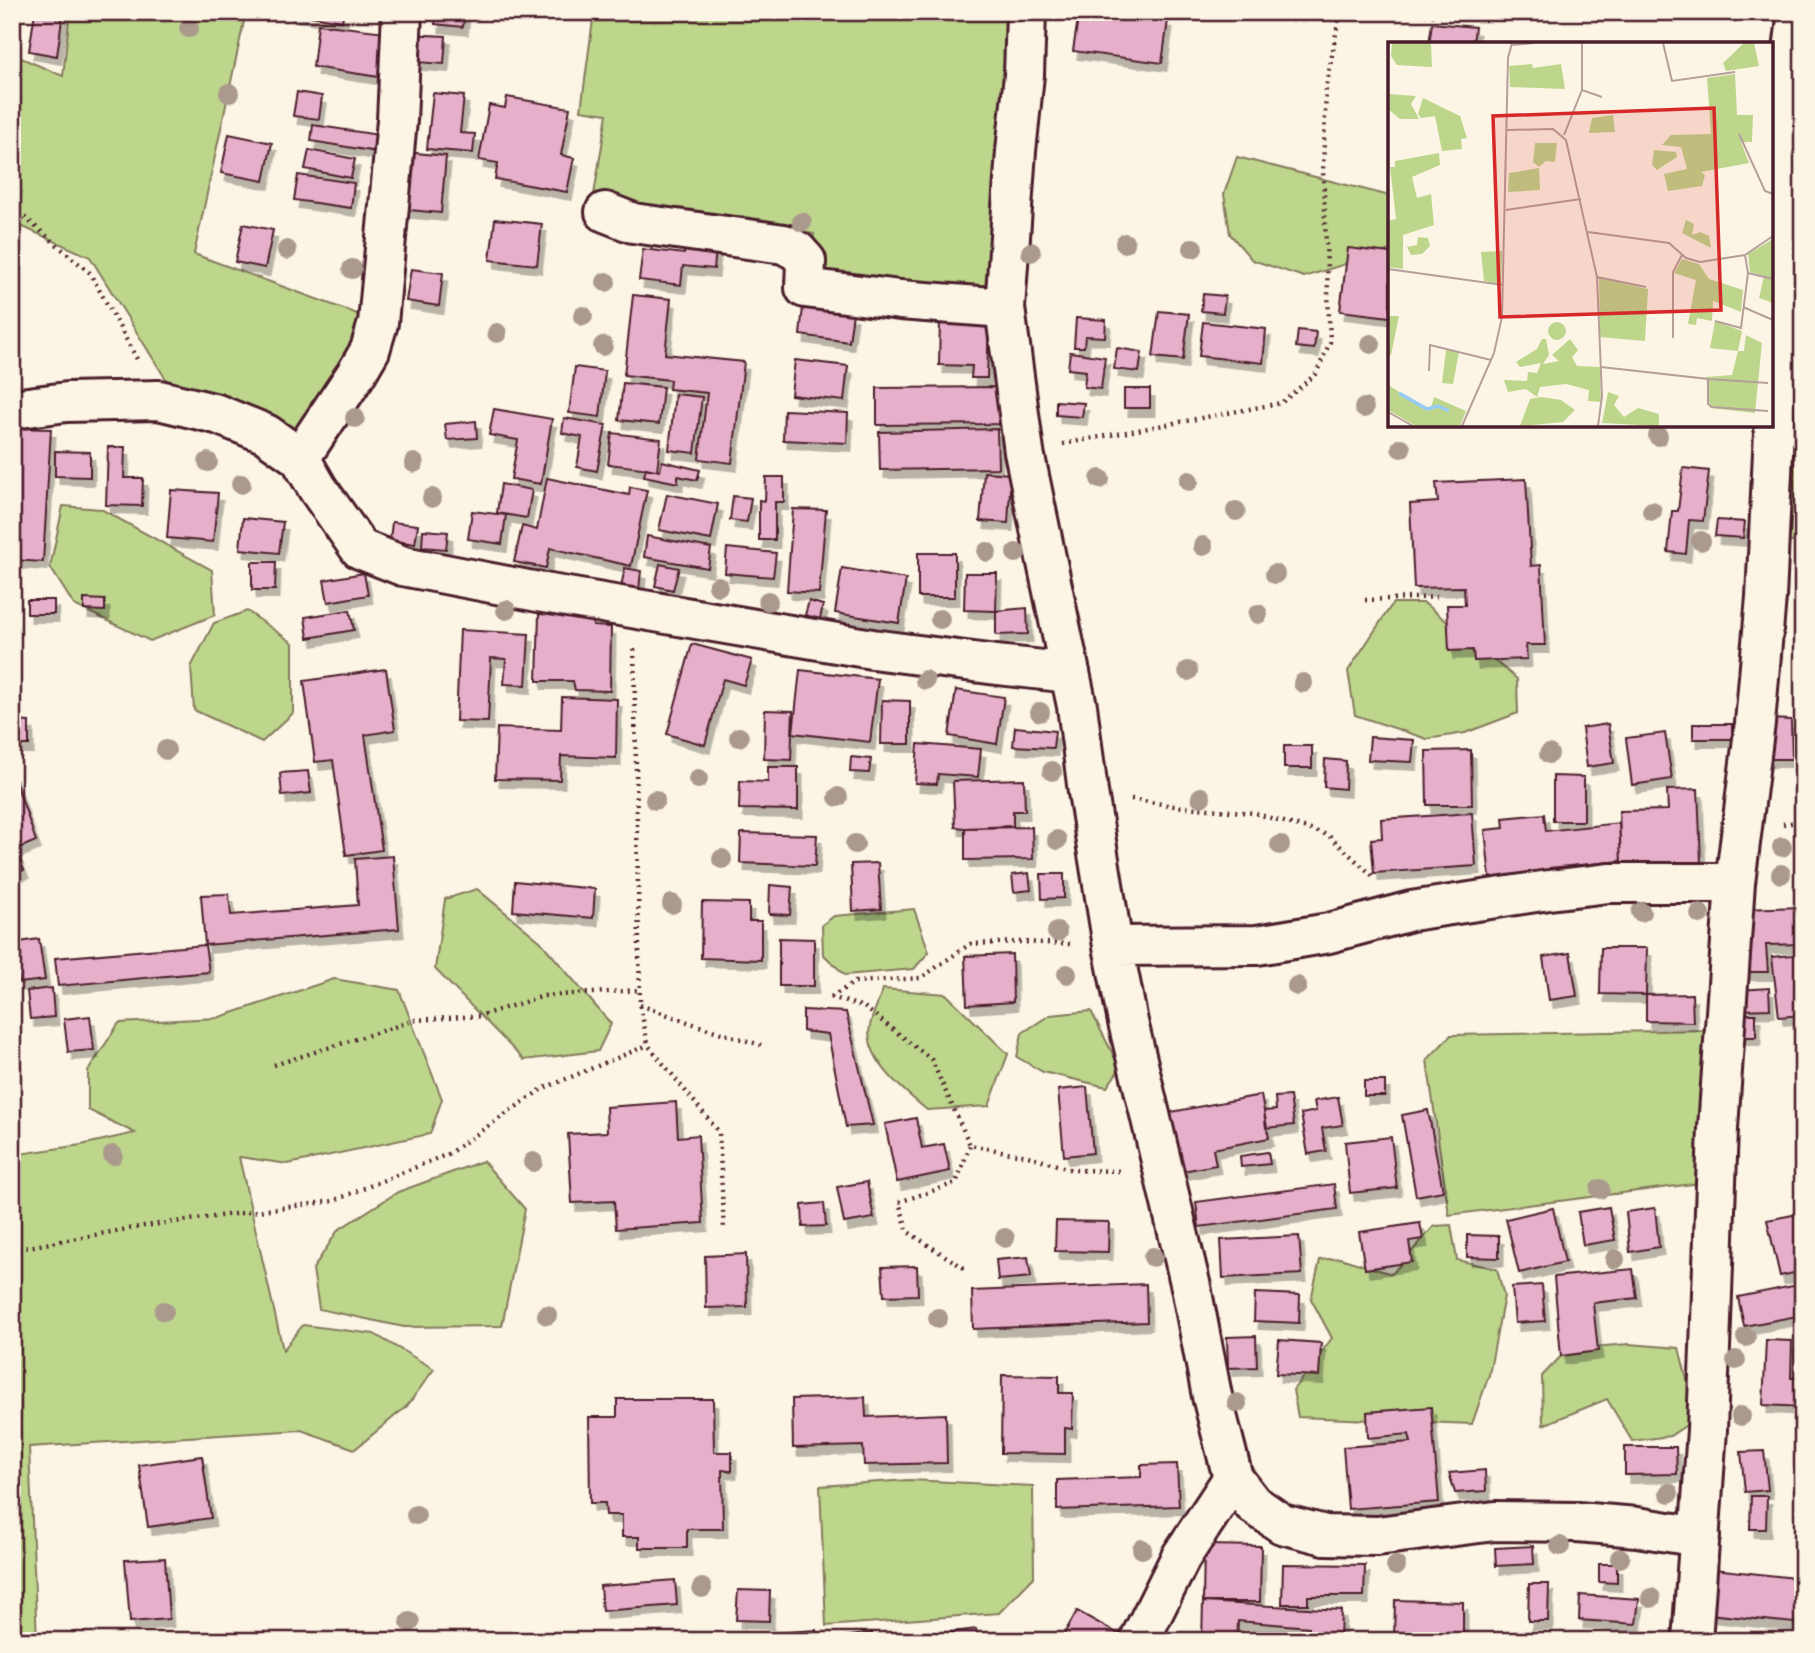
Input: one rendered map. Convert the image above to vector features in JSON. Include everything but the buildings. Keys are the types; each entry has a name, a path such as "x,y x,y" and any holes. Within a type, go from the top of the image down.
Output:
{"street":[{"path":"300,458 370,350 378,323 397,120 402,12"},
{"path":"1026,12 1024,75 1005,308 1024,452 1077,706 1088,792 1128,1022 1233,1478 1253,1504 1282,1524 1325,1535 1377,1536 1495,1521 1589,1523 1700,1537"},
{"path":"1692,1641 1707,1430 1718,1128 1735,883 1755,723 1793,269 1782,134 1798,12"},
{"path":"605,212 633,223 784,244 797,251 806,261 805,288 900,300 1005,308"},
{"path":"12,409 67,402 159,400 217,414 266,433 300,458 360,549 403,566 872,649 1070,673"},
{"path":"1113,946 1257,945 1329,933 1411,911 1549,890 1609,883 1735,883"},
{"path":"1139,1641 1181,1557 1233,1478"}],"path":[{"path":"1024,452 1281,403 1315,374 1330,342 1323,170 1325,88 1339,12"},
{"path":"1397,12 1432,15 1458,12"},
{"path":"12,211 22,215 90,273 159,400"},
{"path":"1365,600 1440,597"},
{"path":"633,608 640,1004 648,1045 719,1132 724,1231"},
{"path":"1088,792 1174,806 1254,813 1328,835 1371,876 1384,882 1411,911"},
{"path":"964,1268 908,1232 900,1202 956,1183 970,1145 931,1059 864,1007 831,997 855,982 921,978 970,944 1020,942 1113,946"},
{"path":"274,1065 416,1020 479,1016 544,996 639,990"},
{"path":"640,1004 761,1045"},
{"path":"12,1250 144,1226 333,1201 448,1154 542,1089 648,1045"},
{"path":"970,1145 1032,1157 1072,1170 1162,1171"}],"green space":[{"path":"70,12 246,12 194,254 371,319 303,431 167,381 90,257 12,222 12,54 63,76"},
{"path":"594,12 1007,12 1008,59 987,299 813,282 814,234 632,213 594,195 607,114 581,110"},
{"path":"1237,157 1388,195 1388,251 1304,277 1252,260 1230,234 1224,194"},
{"path":"1796,276 1803,278 1803,542 1780,542"},
{"path":"63,506 101,509 212,570 215,615 150,641 74,605 50,567"},
{"path":"1393,603 1424,603 1517,679 1518,713 1465,733 1427,739 1355,715 1348,671"},
{"path":"247,611 293,643 293,713 262,742 194,710 191,667 214,623"},
{"path":"477,889 540,941 611,1024 598,1051 524,1060 435,969 445,899"},
{"path":"914,909 929,952 914,969 845,975 823,954 822,925 834,916"},
{"path":"334,979 399,990 442,1099 430,1134 288,1164 239,1157 283,1350 303,1325 374,1334 434,1369 407,1406 355,1449 301,1430 29,1447 37,1641 12,1641 12,1155 81,1145 135,1133 88,1110 88,1071 119,1023 217,1018"},
{"path":"883,989 946,994 1008,1054 989,1106 927,1110 888,1073 879,1062 870,1038 871,1021"},
{"path":"1091,1011 1120,1068 1107,1087 1043,1072 1017,1057 1022,1033 1050,1015"},
{"path":"1712,1030 1700,1183 1449,1215 1427,1060 1451,1035"},
{"path":"483,1161 525,1209 502,1326 404,1327 319,1309 313,1269 338,1230 398,1192"},
{"path":"1451,1225 1457,1260 1497,1269 1504,1296 1489,1375 1472,1424 1298,1417 1293,1390 1332,1338 1311,1299 1320,1260 1340,1258 1392,1274 1434,1226"},
{"path":"1629,1344 1679,1348 1697,1418 1670,1436 1632,1441 1607,1399 1543,1425 1542,1376 1568,1349"},
{"path":"909,1480 1033,1486 1034,1577 999,1613 826,1626 820,1486"}]}
